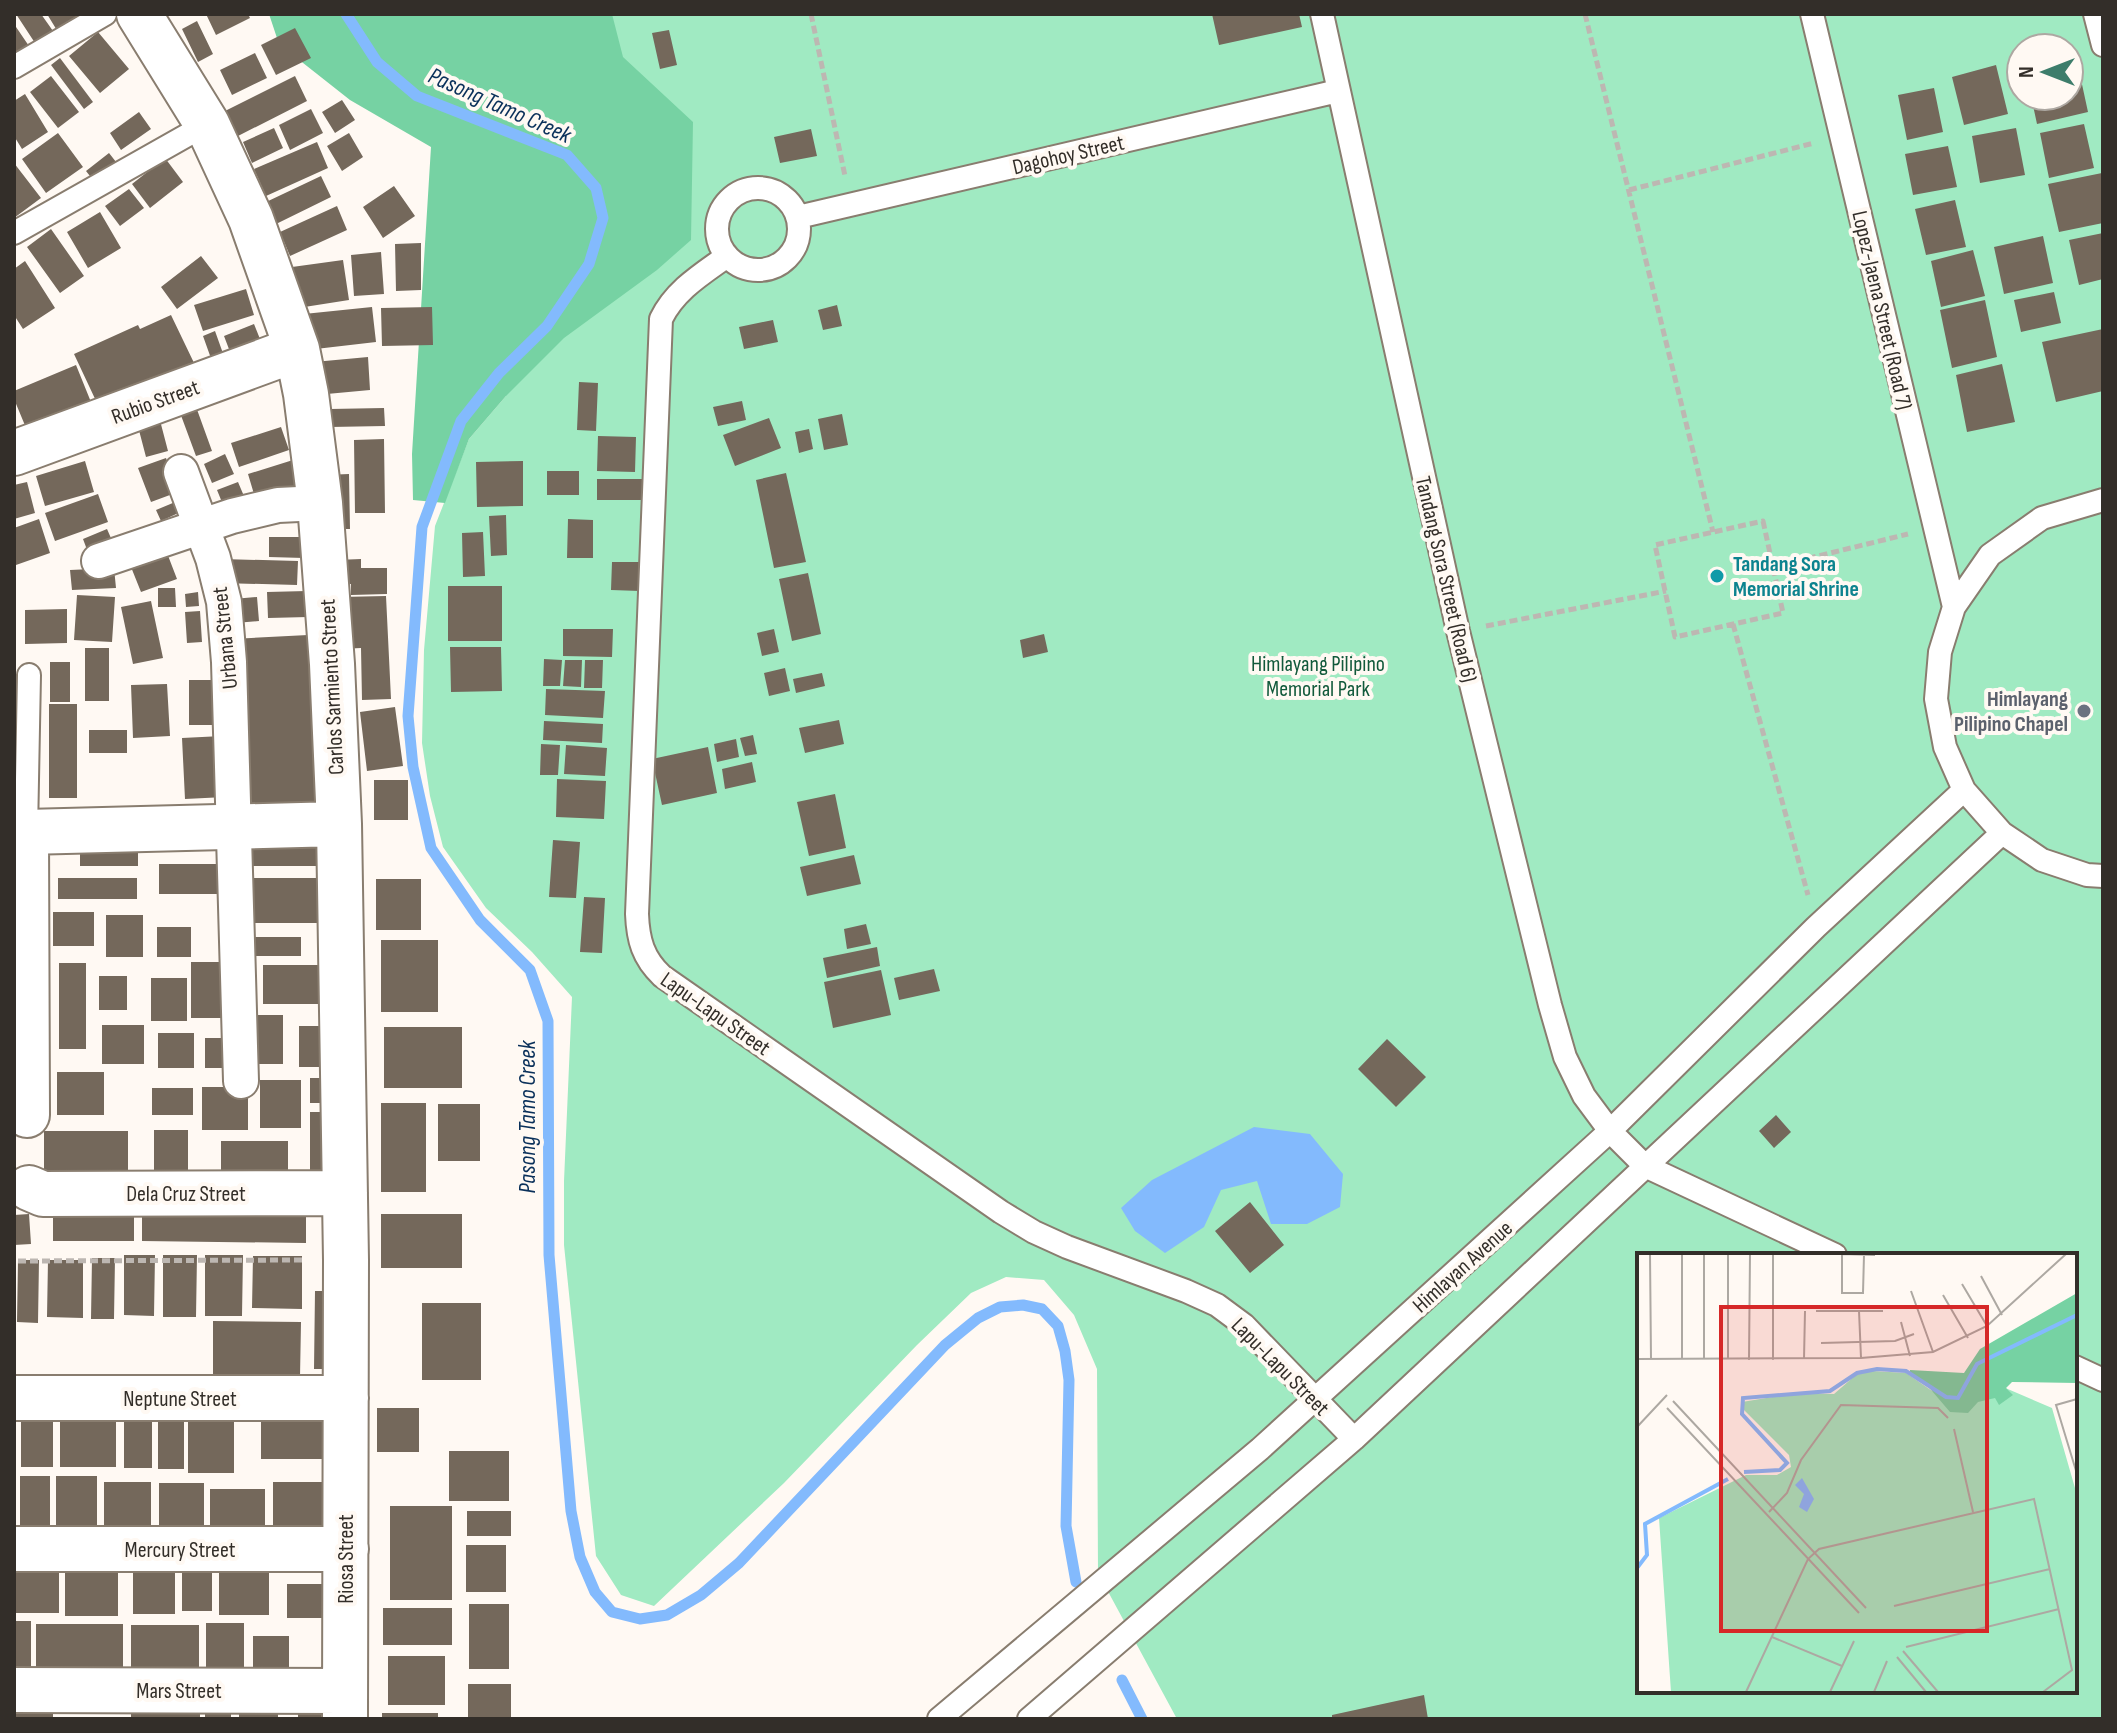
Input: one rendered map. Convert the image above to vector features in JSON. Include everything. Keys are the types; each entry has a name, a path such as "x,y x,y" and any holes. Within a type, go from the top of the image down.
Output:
{"street":[{"name":"Carlos Sarmiento Street","path":"139,14 207,124 251,219 297,349 306,394 320,503 332,664 339,824 346,1398"},
{"name":"Rubio Street","path":"14,453 297,349"},
{"name":"Urbana Street","path":"181,472 201,524 224,602 235,826 241,1081"},
{"path":"99,561 201,524 278,505 320,503"},
{"path":"27,1115 20,885 26,832 339,824"},
{"name":"Dela Cruz Street","path":"29,1188 43,1194 345,1193"},
{"name":"Neptune Street","path":"14,1398 346,1398"},
{"name":"Riosa Street","path":"345,1705 346,1398"},
{"name":"Mercury Street","path":"14,1549 346,1549"},
{"name":"Mars Street","path":"14,1690 345,1705"}],"lane":[{"path":"14,67 105,14"},
{"name":"Tandang Sora Street (Road 6)","path":"1322,14 1458,631 1565,1057 1584,1096 1610,1131 1645,1166 1831,1253"},
{"name":"Lopez-Jaena Street (Road 7)","path":"1812,14 1954,607"},
{"path":"2095,14 2103,45"},
{"name":"Dagohoy Street","path":"798,217 1338,91"},
{"path":"14,233 207,124"},
{"path":"763,188 785,198 798,217 799,234 794,248 784,261 770,268 755,270 739,266 727,256 719,242 717,225 722,210 732,197 746,189 763,188"},
{"name":"Lapu-Lapu Street","path":"727,256 677,294 661,319 637,914 642,952 662,976 1001,1212 1067,1247 1217,1305 1244,1325 1354,1439"},
{"path":"2103,500 2042,518 1990,555 1954,607 1940,652 1936,699 1945,747 1964,790 2002,833 2042,860 2087,875 2103,876"},
{"path":"26,832 29,675"},
{"name":"Himlayan Avenue","path":"939,1719 1260,1449 1610,1131 1816,927 1964,790"},
{"path":"1029,1719 1354,1439 2002,833"},
{"path":"2077,1368 2103,1380"}],"path":[{"path":"811,14 851,205"},
{"path":"1585,14 1713,532"},
{"path":"1629,190 1841,136"},
{"path":"1763,521 1783,613 1675,637 1655,545 1713,532 1763,521"},
{"path":"1773,567 1934,528"},
{"path":"1458,631 1666,591"},
{"path":"1733,624 1816,927"},
{"path":"18,1261 311,1260"}],"green space":[{"path":"269,14 612,14 623,57 693,122 691,240 657,270 564,338 506,396 469,439 445,503 413,500 412,454 431,147 350,100 279,44"},
{"name":"Himlayang Pilipino Memorial Park","path":"471,14 2103,14 2103,1719 1177,1719 1098,1573 1097,1369 1074,1315 1044,1280 1006,1277 971,1293 784,1483 654,1606 621,1595 596,1556 564,1245 572,997 532,952 486,908 443,847 430,796 422,743 424,650 435,526 469,439 506,396"}],"water":[{"path":"1254,1127 1310,1134 1343,1174 1340,1207 1307,1224 1271,1224 1257,1181 1221,1190 1204,1227 1165,1253 1135,1231 1121,1208 1152,1180"}],"building":[{"path":"16,14 41,14 53,31 35,43"},
{"path":"47,14 86,14 58,32"},
{"path":"206,14 248,14 250,18 216,35"},
{"path":"1212,14 1299,14 1302,27 1219,45"},
{"path":"197,21 213,54 198,62 182,29"},
{"path":"14,24 31,49 14,58"},
{"path":"295,28 311,58 276,75 261,45"},
{"path":"669,30 677,65 660,69 652,33"},
{"path":"98,32 129,69 100,93 69,56"},
{"path":"255,53 267,78 232,95 220,70"},
{"path":"60,58 93,102 84,109 51,65"},
{"path":"1996,65 2005,112 2008,114 1964,125 1952,77"},
{"path":"51,76 79,112 58,128 30,92"},
{"path":"295,76 307,101 238,136 225,111"},
{"path":"1934,88 1943,132 1907,140 1898,95"},
{"path":"25,94 48,132 22,149 14,136 14,101"},
{"path":"2085,98 2088,112 2037,124 2034,112 2085,112"},
{"path":"342,100 355,120 335,133 322,112"},
{"path":"311,109 323,133 290,150 279,125"},
{"path":"139,112 151,129 121,150 110,133"},
{"path":"2084,124 2094,168 2049,178 2040,133"},
{"path":"274,128 283,148 252,163 243,142"},
{"path":"2016,128 2025,175 1980,183 1972,136"},
{"path":"811,129 817,156 780,163 774,137"},
{"path":"58,133 83,167 46,193 22,159"},
{"path":"349,133 363,157 342,171 327,146"},
{"path":"317,142 328,168 266,196 254,169"},
{"path":"1948,146 1957,187 1913,195 1905,154"},
{"path":"109,153 120,167 97,185 86,171"},
{"path":"165,158 183,182 150,208 132,184"},
{"path":"14,163 41,198 14,218"},
{"path":"2102,173 2103,223 2059,232 2048,184"},
{"path":"321,176 331,197 274,225 264,203"},
{"path":"394,186 415,216 383,238 363,207"},
{"path":"129,189 144,208 120,226 105,206"},
{"path":"1955,200 1966,247 1926,255 1915,209"},
{"path":"337,206 347,230 290,256 280,232"},
{"path":"100,212 121,248 88,268 67,232"},
{"path":"51,229 84,276 60,293 27,247"},
{"path":"2103,233 2103,279 2079,285 2069,240"},
{"path":"2043,236 2053,283 2004,294 1994,247"},
{"path":"421,243 421,290 396,291 395,244"},
{"path":"1973,250 1985,296 1941,307 1931,261"},
{"path":"381,252 384,294 354,296 351,255"},
{"path":"201,256 218,278 177,309 161,287"},
{"path":"343,260 349,300 298,308 292,267"},
{"path":"25,261 55,308 23,329 14,315 14,269"},
{"path":"246,289 254,315 203,331 194,305"},
{"path":"2054,292 2061,323 2021,332 2014,300"},
{"path":"1985,300 1997,357 1952,368 1940,310"},
{"path":"837,305 842,326 823,330 818,310"},
{"path":"372,307 376,342 307,350 304,314"},
{"path":"432,307 433,345 382,346 381,308"},
{"path":"171,315 195,365 154,385 151,378 97,403 74,354 138,325 140,329"},
{"path":"773,320 778,342 744,349 739,327"},
{"path":"254,324 262,344 232,357 224,336"},
{"path":"2103,329 2103,391 2056,402 2042,342"},
{"path":"215,331 225,359 213,364 203,336"},
{"path":"368,357 370,390 316,395 314,362"},
{"path":"2002,364 2015,422 1967,432 1956,375"},
{"path":"76,365 93,407 29,435 14,399 14,391"},
{"path":"579,382 598,383 596,431 577,430"},
{"path":"742,401 746,420 718,426 713,407"},
{"path":"195,404 212,451 196,456 179,410"},
{"path":"384,408 385,426 330,427 330,409"},
{"path":"157,409 168,451 146,457 135,415"},
{"path":"842,414 848,445 824,450 818,419"},
{"path":"769,418 781,448 735,466 723,435"},
{"path":"281,427 289,450 239,467 231,443"},
{"path":"809,429 813,449 799,453 795,432"},
{"path":"598,436 636,437 635,472 597,471"},
{"path":"384,439 385,513 355,513 354,440"},
{"path":"225,454 234,474 212,483 204,464"},
{"path":"166,458 178,492 151,502 138,468"},
{"path":"293,460 302,490 257,504 248,474"},
{"path":"85,461 94,492 45,506 36,476"},
{"path":"523,461 523,506 477,507 476,462"},
{"path":"547,471 579,471 579,495 547,495"},
{"path":"786,473 806,562 774,568 756,480"},
{"path":"349,474 350,529 326,529 325,475"},
{"path":"597,479 642,479 642,500 597,500"},
{"path":"27,482 35,513 14,519 14,485"},
{"path":"238,482 249,508 228,517 217,490"},
{"path":"98,494 108,522 55,541 45,513"},
{"path":"180,500 185,510 161,521 156,510"},
{"path":"506,515 507,555 491,556 489,516"},
{"path":"39,519 50,553 16,565 14,528"},
{"path":"568,519 593,520 593,558 567,558"},
{"path":"107,529 114,545 89,555 83,539"},
{"path":"483,532 485,576 463,577 462,533"},
{"path":"269,537 304,537 304,558 269,557"},
{"path":"167,553 177,579 141,592 131,567"},
{"path":"222,559 298,561 297,585 221,583"},
{"path":"361,559 361,568 387,568 387,594 351,595 351,584 338,584 337,560"},
{"path":"612,562 640,562 640,591 611,590"},
{"path":"114,568 116,588 72,590 70,570"},
{"path":"808,573 821,634 792,641 779,579"},
{"path":"448,586 502,586 502,641 448,641"},
{"path":"158,588 175,588 176,607 158,607"},
{"path":"307,591 308,617 268,618 267,592"},
{"path":"198,592 199,606 186,607 185,594"},
{"path":"77,595 115,597 112,642 74,640"},
{"path":"386,596 391,699 362,700 361,648 341,649 340,597"},
{"path":"257,597 259,621 235,623 233,599"},
{"path":"151,601 163,658 133,664 121,607"},
{"path":"67,609 67,643 25,644 25,610"},
{"path":"200,611 202,642 187,643 185,612"},
{"path":"563,629 613,629 612,657 563,656"},
{"path":"774,629 779,652 762,656 757,633"},
{"path":"1044,634 1048,652 1023,658 1020,640"},
{"path":"308,635 318,817 241,821 232,639"},
{"path":"450,647 501,647 502,691 451,692"},
{"path":"85,648 109,648 109,701 85,701"},
{"path":"544,659 562,660 560,686 543,686"},
{"path":"565,660 582,660 581,687 563,686"},
{"path":"585,660 603,660 602,688 584,688"},
{"path":"50,662 70,662 70,702 50,702"},
{"path":"785,668 790,691 769,696 764,673"},
{"path":"822,673 825,686 796,693 793,679"},
{"path":"189,680 221,680 221,725 189,725"},
{"path":"167,684 170,736 133,738 131,685"},
{"path":"546,689 605,691 603,718 545,715"},
{"path":"49,704 77,704 77,798 49,798"},
{"path":"395,707 403,766 367,771 360,712"},
{"path":"839,720 844,744 805,753 799,728"},
{"path":"544,721 603,724 602,743 543,740"},
{"path":"14,722 24,722 24,785 14,785"},
{"path":"89,730 127,730 127,753 89,753"},
{"path":"753,735 757,754 745,756 740,738"},
{"path":"222,736 225,797 185,799 182,738"},
{"path":"736,739 739,757 717,762 714,744"},
{"path":"541,744 560,745 558,775 540,775"},
{"path":"566,745 607,748 605,776 564,774"},
{"path":"708,747 717,793 662,805 652,759"},
{"path":"752,762 756,782 725,789 722,769"},
{"path":"557,779 606,781 604,819 556,817"},
{"path":"374,780 408,780 408,820 374,820"},
{"path":"835,794 846,848 809,856 797,802"},
{"path":"245,833 325,833 325,866 245,866"},
{"path":"80,838 138,838 138,866 80,866"},
{"path":"553,840 580,842 576,898 549,897"},
{"path":"854,855 861,884 807,896 800,867"},
{"path":"159,864 227,864 227,894 159,894"},
{"path":"58,878 137,878 137,899 58,899"},
{"path":"252,878 329,878 329,923 252,923"},
{"path":"376,879 421,879 421,930 376,930"},
{"path":"584,897 605,898 602,953 580,952"},
{"path":"53,912 94,912 94,946 53,946"},
{"path":"106,915 143,915 143,957 106,957"},
{"path":"866,924 871,944 847,949 844,929"},
{"path":"157,927 191,927 191,957 157,957"},
{"path":"252,937 301,937 301,956 252,956"},
{"path":"381,940 438,940 438,1012 381,1012"},
{"path":"877,947 880,966 827,978 823,958"},
{"path":"191,962 234,962 234,1018 191,1018"},
{"path":"59,963 86,963 86,1049 59,1049"},
{"path":"263,965 327,965 327,1004 263,1004"},
{"path":"934,969 940,991 899,1000 894,978"},
{"path":"881,970 891,1015 833,1028 824,982"},
{"path":"99,976 127,976 127,1010 99,1010"},
{"path":"151,978 187,978 187,1021 151,1021"},
{"path":"247,1015 283,1015 283,1064 247,1064"},
{"path":"102,1025 144,1025 144,1064 102,1064"},
{"path":"299,1026 333,1026 333,1067 299,1067"},
{"path":"384,1027 462,1027 462,1088 384,1088"},
{"path":"158,1033 194,1033 194,1068 158,1068"},
{"path":"205,1038 234,1038 234,1068 205,1068"},
{"path":"1387,1039 1426,1077 1396,1107 1358,1069"},
{"path":"57,1072 104,1072 104,1115 57,1115"},
{"path":"310,1078 340,1078 340,1103 310,1103"},
{"path":"260,1080 301,1080 301,1128 260,1128"},
{"path":"202,1087 248,1087 248,1130 202,1130"},
{"path":"152,1088 193,1088 193,1115 152,1115"},
{"path":"381,1103 426,1103 426,1192 381,1192"},
{"path":"438,1104 480,1104 480,1161 438,1161"},
{"path":"310,1112 339,1112 339,1183 310,1183"},
{"path":"1776,1115 1791,1132 1774,1148 1759,1131"},
{"path":"154,1130 188,1130 188,1171 154,1171"},
{"path":"44,1131 128,1131 128,1173 44,1173"},
{"path":"221,1141 288,1141 288,1182 221,1182"},
{"path":"53,1194 134,1194 134,1241 53,1241"},
{"path":"142,1197 306,1199 306,1243 142,1241"},
{"path":"1250,1202 1284,1245 1250,1273 1215,1231"},
{"path":"29,1214 31,1244 14,1245 14,1215"},
{"path":"381,1214 462,1214 462,1268 381,1268"},
{"path":"124,1255 155,1255 154,1316 124,1315"},
{"path":"163,1255 197,1255 196,1317 163,1317"},
{"path":"205,1255 243,1255 242,1316 205,1316"},
{"path":"253,1256 302,1256 302,1309 252,1308"},
{"path":"92,1258 115,1258 114,1319 91,1319"},
{"path":"18,1260 39,1260 38,1323 17,1322"},
{"path":"48,1260 83,1260 83,1318 47,1317"},
{"path":"315,1291 342,1291 341,1369 314,1369"},
{"path":"422,1303 481,1303 481,1380 422,1380"},
{"path":"213,1321 301,1322 300,1377 213,1376"},
{"path":"377,1408 419,1408 419,1452 377,1452"},
{"path":"261,1413 329,1413 329,1459 261,1459"},
{"path":"60,1415 116,1415 116,1467 60,1467"},
{"path":"188,1415 234,1415 234,1473 188,1473"},
{"path":"124,1417 152,1417 152,1468 124,1468"},
{"path":"21,1418 53,1418 53,1467 21,1467"},
{"path":"158,1419 184,1419 184,1469 158,1469"},
{"path":"449,1451 509,1451 509,1501 449,1501"},
{"path":"20,1476 50,1476 50,1529 20,1529"},
{"path":"56,1476 97,1476 97,1528 56,1528"},
{"path":"104,1482 151,1482 151,1526 104,1526"},
{"path":"273,1482 342,1482 342,1542 273,1542"},
{"path":"159,1483 204,1483 204,1535 159,1535"},
{"path":"210,1489 265,1489 265,1541 210,1541"},
{"path":"390,1506 452,1506 452,1600 390,1600"},
{"path":"467,1511 511,1511 511,1536 467,1536"},
{"path":"466,1545 506,1545 506,1592 466,1592"},
{"path":"133,1561 175,1561 175,1614 133,1614"},
{"path":"65,1562 118,1562 118,1616 65,1616"},
{"path":"182,1562 212,1562 212,1611 182,1611"},
{"path":"14,1565 59,1565 59,1613 14,1613"},
{"path":"219,1568 269,1568 269,1615 219,1615"},
{"path":"287,1584 330,1584 330,1618 287,1618"},
{"path":"469,1604 509,1604 509,1669 469,1669"},
{"path":"383,1608 452,1608 452,1645 383,1645"},
{"path":"14,1621 31,1621 31,1668 14,1668"},
{"path":"206,1623 244,1623 244,1667 206,1667"},
{"path":"36,1624 123,1624 123,1671 36,1671"},
{"path":"131,1625 199,1625 199,1667 131,1667"},
{"path":"253,1636 289,1636 289,1671 253,1671"},
{"path":"388,1656 445,1656 445,1705 388,1705"},
{"path":"468,1684 511,1684 511,1719 468,1719"},
{"path":"1424,1695 1428,1719 1332,1719 1332,1715"},
{"path":"298,1699 337,1719 298,1719"},
{"path":"14,1700 53,1700 53,1719 14,1719"},
{"path":"239,1701 278,1701 278,1719 239,1719"},
{"path":"131,1703 200,1703 200,1719 131,1719"},
{"path":"205,1703 231,1703 231,1719 205,1719"},
{"path":"382,1713 438,1713 438,1719 382,1719"}],"waterway":[{"name":"Pasong Tamo Creek","path":"346,14 377,62 417,96 567,155 596,188 603,218 589,264 547,326 499,373 461,421 422,527 408,716 413,767 431,848 480,920 530,970 548,1021 549,1255 571,1511 580,1557 595,1592 612,1612 640,1619 667,1615 701,1595 739,1563 945,1345 978,1318 1000,1307 1023,1305 1042,1309 1058,1326 1065,1351 1069,1380 1066,1526 1076,1582"},
{"name":"Pasong Tamo Creek","path":"1122,1680 1142,1719"}],"place":[{"name":"Tandang Sora Memorial Shrine","path":"1717,576"},
{"name":"Himlayang Pilipino Chapel","path":"2084,711"}]}
